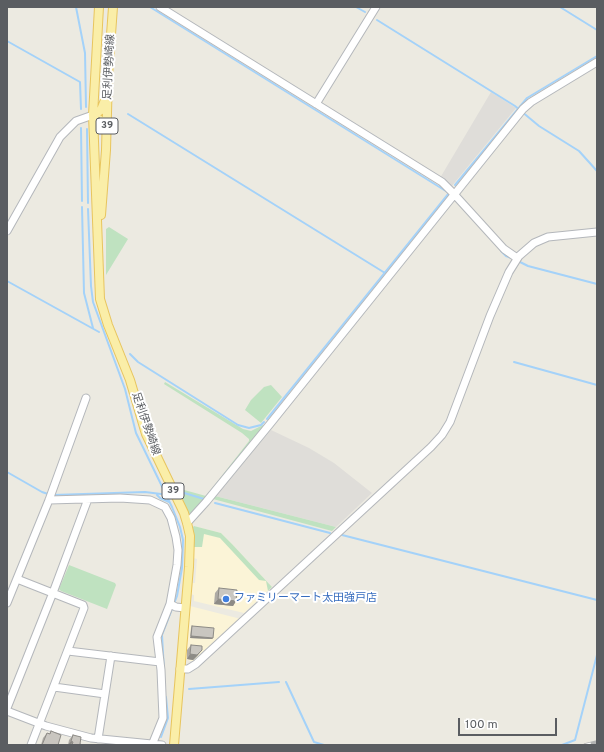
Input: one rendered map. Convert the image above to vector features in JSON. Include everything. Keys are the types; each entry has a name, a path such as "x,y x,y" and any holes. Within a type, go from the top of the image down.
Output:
{"main road":[{"name":"足利伊勢崎線","path":"99,7 93,115 99,289 103,310 130,380 148,440 187,523 190,545 174,745"},
{"name":"足利伊勢崎線","path":"98,246 107,128 108,76 113,7"},
{"path":"107,128 93,115 103,107 106,80 108,76"}],"street":[{"path":"160,7 442,182 504,249 517,258"},
{"path":"316,104 376,7"},
{"path":"187,523 270,424 523,109 531,102 597,62"},
{"path":"7,231 60,137 76,121 93,115"},
{"path":"180,669 188,669 196,664 426,453 442,435 450,422 508,272 517,258 534,243 548,238 597,232"},
{"path":"8,600 48,500 86,398"},
{"path":"88,499 7,710 40,724 74,734 98,739 162,745"},
{"path":"48,500 145,499 165,507 174,527 178,550 172,605 158,633 157,643 160,662 163,718 152,745"},
{"path":"17,579 84,606 84,611 31,745"},
{"path":"172,605 185,608"},
{"path":"68,651 160,662"},
{"path":"98,739 111,656"},
{"path":"54,687 105,694"}],"shaded area":[{"path":"491,92 516,108 451,187 440,178"},
{"path":"271,430 309,448 334,463 372,493 336,527 215,496"},
{"path":"194,526 221,533 272,587 244,613 194,601 194,595 190,594 191,583 195,583 197,559 193,558 193,547 197,547"},
{"path":"190,606 241,619 195,661 186,659"}],"green space":[{"path":"109,227 128,239 106,275 106,229"},
{"path":"165,382 243,429 251,431 263,425 265,426 190,518 177,488 206,496 249,441 249,439 242,433 164,384"},
{"path":"271,385 282,397 261,423 245,410 251,400 264,387"},
{"path":"215,496 336,527 332,531 213,499"},
{"path":"194,526 221,533 272,587 268,591 266,581 259,580 220,538 204,534 202,547 193,547 192,528"},
{"path":"69,565 115,583 116,585 107,609 59,589"}],"building":[{"path":"219,588 237,590 236,601 218,599"},
{"path":"192,626 214,628 213,638 191,636"},
{"path":"191,645 202,646 202,650 197,655 190,654"},
{"path":"51,731 61,735 58,745 42,745 47,733 50,734"},
{"path":"73,735 81,737 80,744 83,745 72,745 73,742 71,741"}],"waterway":[{"path":"76,7 85,53 86,107"},
{"path":"150,7 449,193 267,419"},
{"path":"356,7 365,12"},
{"path":"560,7 597,30"},
{"path":"377,20 515,106 539,126 579,151 597,171"},
{"path":"7,41 80,82 81,109"},
{"path":"455,185 527,98 597,56"},
{"path":"128,114 385,273"},
{"path":"81,128 82,201"},
{"path":"87,129 88,203"},
{"path":"82,207 84,293 93,328"},
{"path":"88,209 93,302 125,389 136,433 172,507 180,527 183,540 182,568 177,596 162,635 164,671"},
{"path":"501,251 506,256 514,259"},
{"path":"518,261 528,266 597,284"},
{"path":"7,281 99,332"},
{"path":"130,354 138,362 238,425 249,428 261,425 264,422"},
{"path":"514,362 597,385"},
{"path":"7,472 48,494"},
{"path":"53,495 145,492 161,494"},
{"path":"181,492 204,499"},
{"path":"157,495 169,502"},
{"path":"215,503 330,533"},
{"path":"342,535 597,600"},
{"path":"562,745 575,740 597,655"},
{"path":"189,689 279,682"},
{"path":"286,682 314,742 324,745"},
{"path":"161,737 168,718 166,697"}],"railway":[{"path":"585,745 597,742"}],"place":[{"name":"ファミリーマート太田強戸店","path":"226,599"}]}
